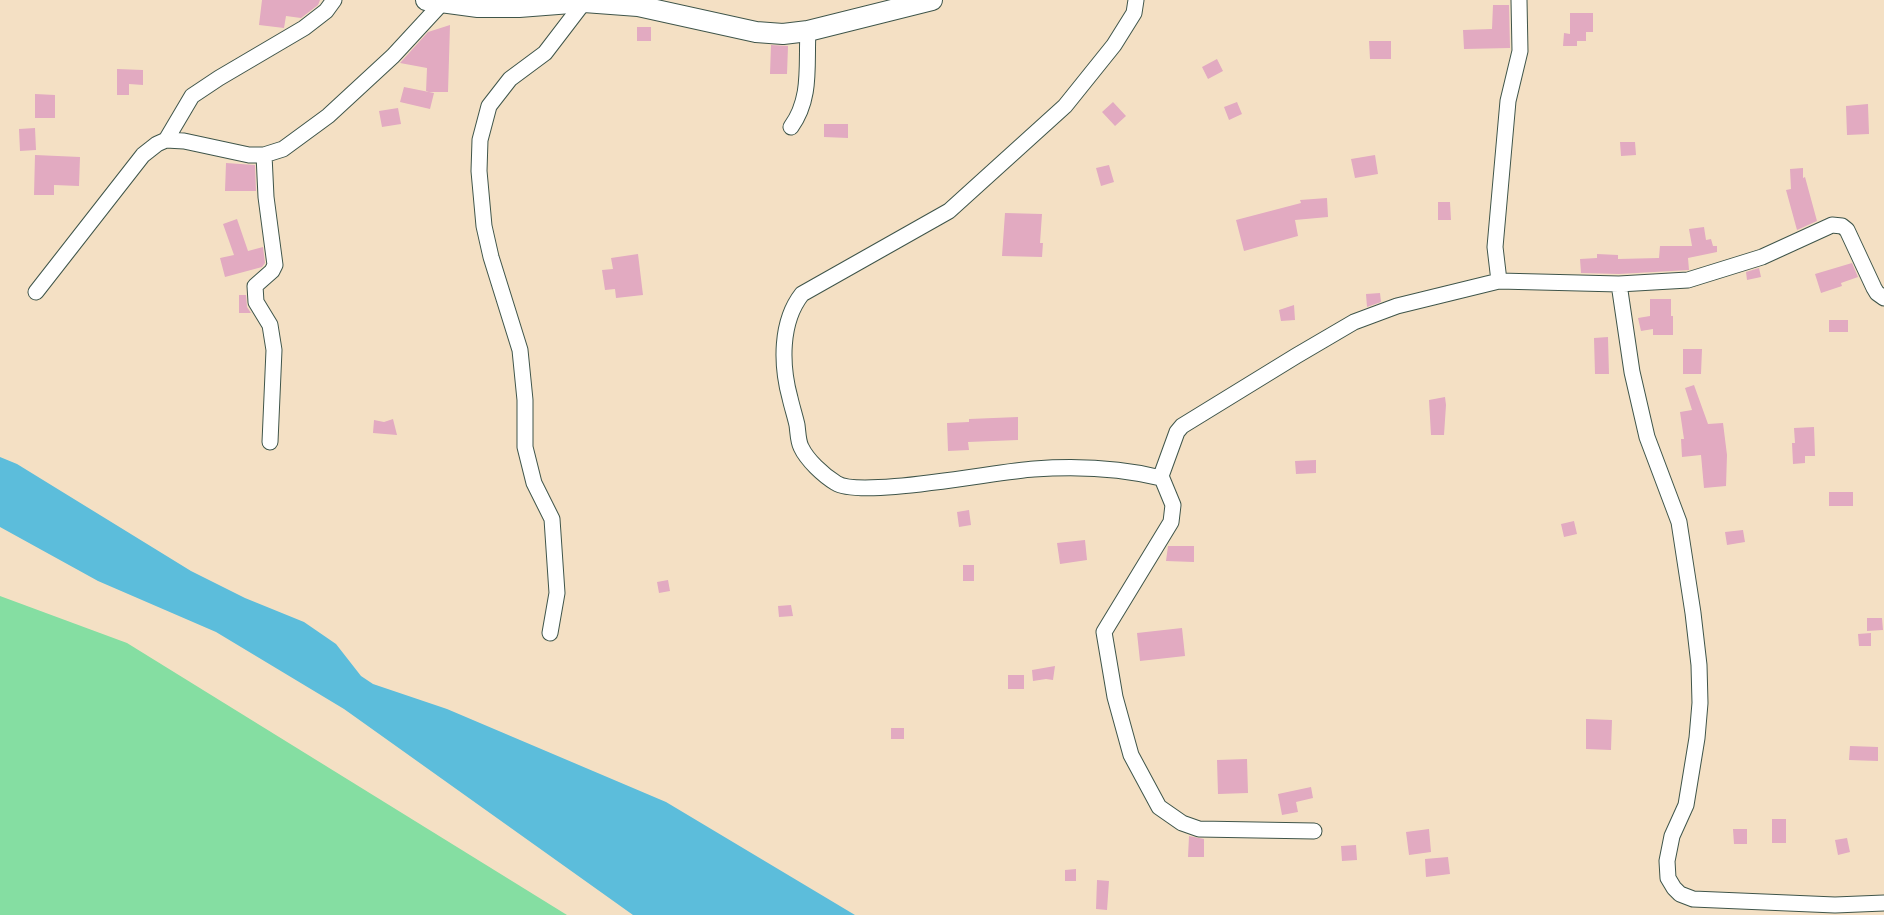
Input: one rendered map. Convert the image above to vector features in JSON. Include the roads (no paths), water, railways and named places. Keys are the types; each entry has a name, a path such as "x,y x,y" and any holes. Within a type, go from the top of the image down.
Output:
{"main road":[{"path":"434,1 478,7 519,7 584,2 638,6 756,32 783,34 808,32 932,0"}],"street":[{"path":"166,140 192,96 304,28 326,11 334,0"},
{"path":"1136,0 1134,14 1114,45 1065,106 949,211 802,294 792,306 783,357 785,382 801,447 819,469 838,484 851,488 875,487 947,481 1034,469 1082,468 1161,478"},
{"path":"1499,281 1495,247 1508,101 1520,51 1519,0"},
{"path":"36,292 143,155 157,144 166,140 184,141 249,155 264,155 283,149 328,116 393,56 434,1"},
{"path":"550,633 557,593 552,519 534,483 525,447 525,400 520,350 484,226 479,171 480,140 489,106 510,79 545,53 584,2"},
{"path":"791,127 801,114 805,94 808,32"},
{"path":"264,155 266,197 275,265 272,271 255,286 254,292 256,302 270,326 274,350 270,442"},
{"path":"1314,831 1199,829 1182,823 1159,807 1131,754 1115,697 1104,632 1171,522 1173,505 1161,478 1173,440 1182,426 1354,322 1379,312 1499,281 1619,284 1695,279 1762,257 1832,225 1837,225 1847,230 1876,293 1884,298"},
{"path":"1619,284 1632,372 1647,437 1679,522 1688,573 1699,665 1700,703 1697,738 1686,806 1667,851 1668,878 1680,894 1692,899 1835,905 1884,903"}],"water":[{"path":"0,457 17,464 191,571 245,598 304,622 336,644 361,676 373,684 447,709 666,802 855,915 633,915 344,709 216,632 98,581 0,527"}]}
